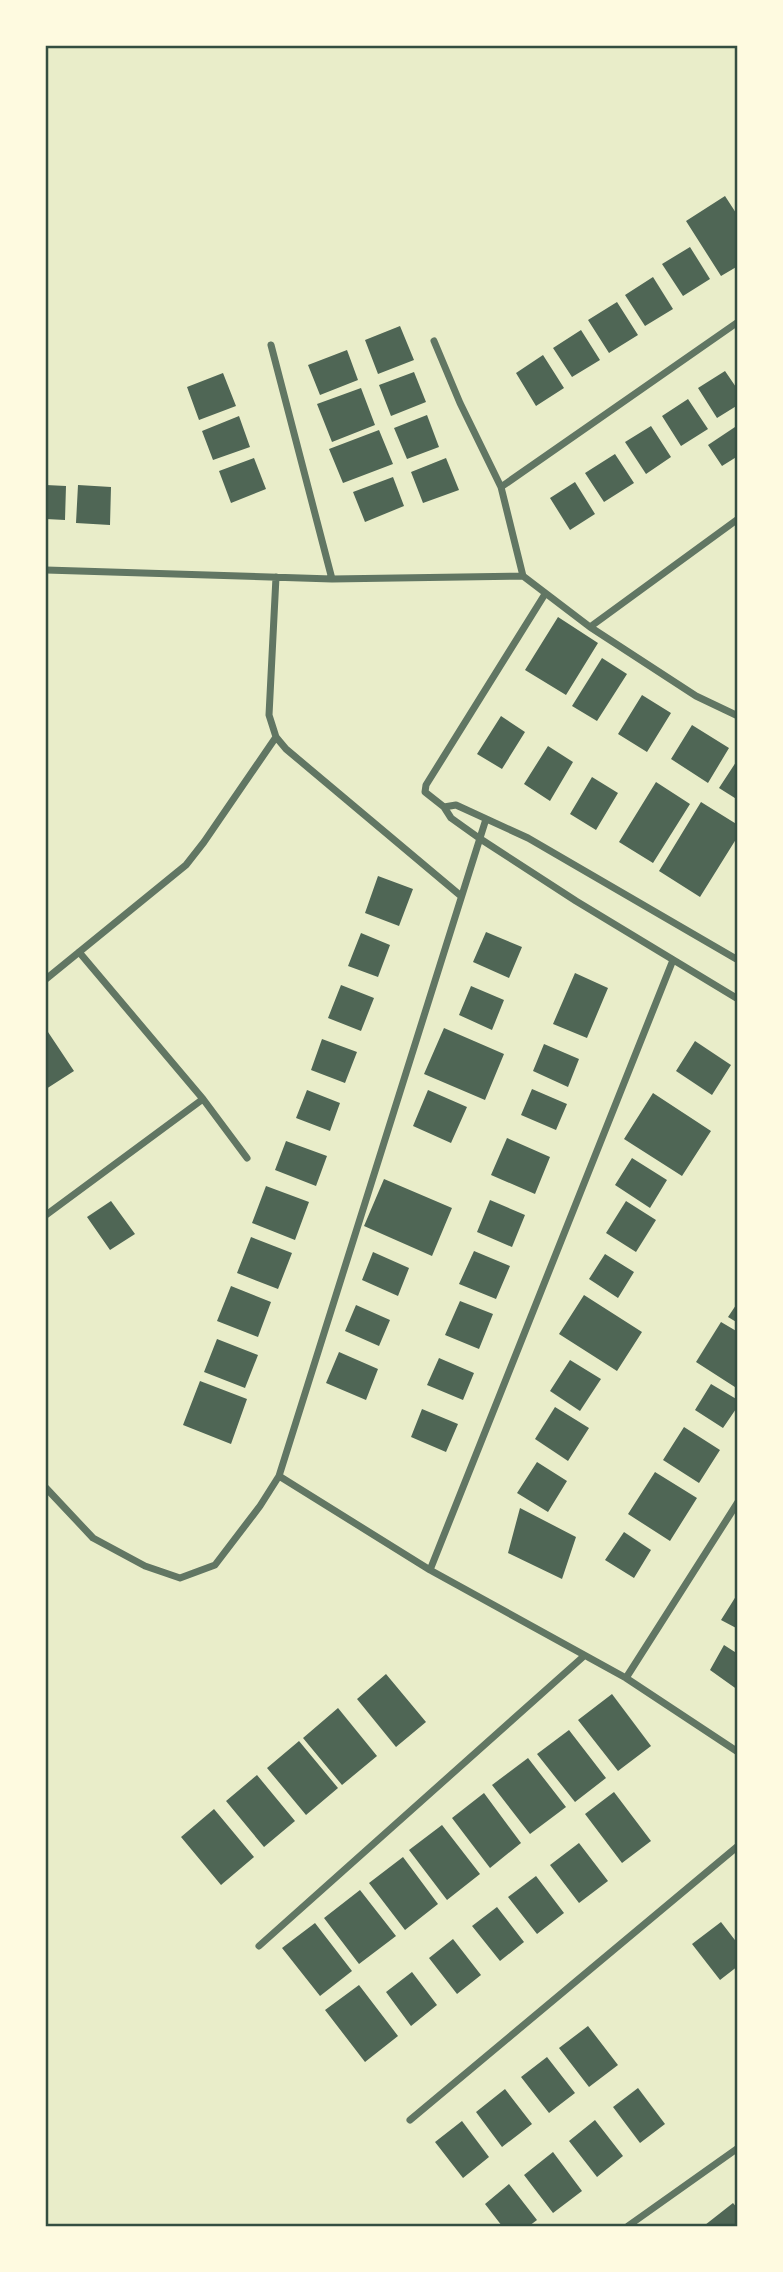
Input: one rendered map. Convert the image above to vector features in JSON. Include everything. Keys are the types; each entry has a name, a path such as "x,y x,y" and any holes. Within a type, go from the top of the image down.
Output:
{"street":[{"path":"501,487 737,322"},
{"path":"434,341 460,403 501,487 523,576 590,628 696,696 737,716"},
{"path":"271,345 332,579"},
{"path":"590,628 737,519"},
{"path":"46,570 332,579 523,576"},
{"path":"276,577 270,715 276,737 286,749 461,896"},
{"path":"545,594 426,785 425,792 444,807 451,818 479,838 737,999"},
{"path":"46,979 186,865 276,737"},
{"path":"444,807 456,805 528,838 737,960"},
{"path":"46,1488 93,1538 145,1566 180,1578 215,1565 260,1506 279,1476 485,819"},
{"path":"79,952 203,1099 247,1158"},
{"path":"430,1570 673,960"},
{"path":"46,1215 203,1099"},
{"path":"279,1476 430,1570 626,1678 737,1752"},
{"path":"626,1678 737,1502"},
{"path":"259,1946 584,1656"},
{"path":"410,2120 737,1846"},
{"path":"628,2227 737,2148"}],"building":[{"path":"725,196 738,216 738,266 721,276 686,221"},
{"path":"690,247 710,279 683,296 662,264"},
{"path":"653,277 673,309 645,326 625,295"},
{"path":"617,302 638,335 609,353 588,320"},
{"path":"400,326 414,360 378,374 365,340"},
{"path":"581,330 600,360 572,377 553,348"},
{"path":"347,350 358,380 320,395 308,365"},
{"path":"543,355 564,388 536,406 516,373"},
{"path":"725,371 738,390 738,405 717,418 698,388"},
{"path":"414,372 426,402 391,416 379,385"},
{"path":"223,373 236,406 199,420 187,387"},
{"path":"361,388 375,425 332,442 317,404"},
{"path":"688,399 708,429 681,446 662,416"},
{"path":"427,415 439,447 407,459 394,428"},
{"path":"239,416 250,447 213,460 202,431"},
{"path":"738,425 738,456 722,466 708,445"},
{"path":"651,426 671,457 646,474 625,442"},
{"path":"379,430 393,464 343,483 329,449"},
{"path":"615,454 634,483 604,502 585,473"},
{"path":"254,458 266,489 231,503 219,471"},
{"path":"446,458 459,490 423,503 411,472"},
{"path":"393,477 404,506 365,522 353,492"},
{"path":"575,482 595,514 570,530 550,498"},
{"path":"46,485 66,486 65,520 46,519"},
{"path":"78,485 111,487 110,525 76,523"},
{"path":"558,617 598,643 566,695 525,670"},
{"path":"602,658 627,674 597,721 572,706"},
{"path":"642,695 671,713 647,752 618,734"},
{"path":"501,716 525,732 502,769 477,754"},
{"path":"692,725 729,748 708,783 671,759"},
{"path":"548,746 573,762 550,801 524,784"},
{"path":"738,759 738,800 719,788"},
{"path":"592,777 618,793 596,830 570,814"},
{"path":"656,782 690,804 653,863 619,842"},
{"path":"701,802 738,825 738,836 700,897 659,871"},
{"path":"378,876 413,889 399,926 365,913"},
{"path":"486,932 522,947 509,978 473,962"},
{"path":"361,933 390,945 378,977 348,966"},
{"path":"575,973 608,988 587,1038 553,1024"},
{"path":"341,985 374,998 361,1031 328,1018"},
{"path":"471,986 504,1000 492,1030 459,1015"},
{"path":"444,1028 504,1054 485,1100 424,1074"},
{"path":"46,1029 74,1071 46,1089"},
{"path":"322,1039 357,1052 345,1083 311,1070"},
{"path":"695,1041 731,1065 712,1095 676,1071"},
{"path":"544,1044 579,1059 568,1087 533,1071"},
{"path":"532,1089 567,1104 556,1130 521,1115"},
{"path":"307,1090 340,1103 330,1131 296,1118"},
{"path":"428,1090 467,1107 451,1143 413,1126"},
{"path":"653,1093 711,1131 682,1176 624,1139"},
{"path":"507,1138 550,1157 535,1194 491,1175"},
{"path":"286,1141 327,1156 316,1186 275,1170"},
{"path":"632,1158 667,1180 650,1208 615,1185"},
{"path":"384,1179 452,1208 432,1256 364,1226"},
{"path":"266,1186 309,1202 295,1240 252,1223"},
{"path":"490,1200 525,1215 512,1247 477,1232"},
{"path":"111,1201 135,1234 110,1250 87,1217"},
{"path":"626,1201 656,1220 636,1252 606,1233"},
{"path":"251,1237 292,1253 278,1289 237,1273"},
{"path":"474,1251 510,1266 496,1299 459,1284"},
{"path":"373,1252 409,1268 398,1296 362,1280"},
{"path":"605,1254 634,1272 618,1298 589,1279"},
{"path":"231,1286 271,1302 258,1337 217,1321"},
{"path":"584,1295 642,1332 617,1371 559,1334"},
{"path":"460,1301 493,1314 479,1349 445,1335"},
{"path":"738,1302 738,1323 728,1317"},
{"path":"356,1305 390,1320 379,1346 345,1331"},
{"path":"721,1322 738,1332 738,1389 696,1362"},
{"path":"217,1339 258,1355 245,1388 204,1372"},
{"path":"339,1352 378,1369 366,1400 326,1383"},
{"path":"439,1358 474,1373 463,1400 427,1385"},
{"path":"570,1360 601,1379 580,1411 550,1391"},
{"path":"200,1381 247,1399 231,1444 183,1425"},
{"path":"711,1384 738,1400 738,1406 723,1428 695,1410"},
{"path":"555,1407 589,1428 568,1461 535,1439"},
{"path":"422,1409 458,1424 446,1452 411,1437"},
{"path":"684,1427 720,1450 699,1483 663,1460"},
{"path":"537,1462 567,1481 548,1512 517,1493"},
{"path":"655,1472 697,1498 670,1541 628,1514"},
{"path":"520,1508 576,1537 562,1579 508,1553"},
{"path":"624,1532 651,1550 634,1578 605,1560"},
{"path":"738,1593 738,1629 721,1620"},
{"path":"724,1645 738,1654 738,1690 710,1670"},
{"path":"386,1674 426,1722 396,1747 357,1699"},
{"path":"612,1694 651,1746 618,1771 578,1720"},
{"path":"338,1708 377,1756 342,1785 303,1738"},
{"path":"569,1730 606,1778 575,1802 537,1754"},
{"path":"299,1741 338,1788 306,1815 267,1768"},
{"path":"528,1758 566,1807 530,1834 492,1785"},
{"path":"257,1775 295,1821 264,1847 226,1801"},
{"path":"614,1792 651,1841 622,1863 585,1814"},
{"path":"484,1793 521,1843 490,1868 452,1818"},
{"path":"214,1809 254,1857 221,1885 181,1837"},
{"path":"442,1825 480,1874 447,1900 409,1850"},
{"path":"579,1843 608,1881 579,1903 550,1865"},
{"path":"403,1857 438,1904 405,1930 369,1883"},
{"path":"536,1876 564,1913 537,1934 508,1897"},
{"path":"360,1890 396,1936 359,1964 324,1918"},
{"path":"497,1907 524,1942 500,1961 472,1926"},
{"path":"721,1922 738,1944 738,1966 720,1980 692,1944"},
{"path":"315,1923 352,1971 320,1996 282,1948"},
{"path":"453,1939 481,1975 457,1994 429,1958"},
{"path":"412,1972 437,2005 411,2026 386,1992"},
{"path":"359,1985 398,2036 365,2062 325,2010"},
{"path":"588,2026 618,2065 589,2087 559,2048"},
{"path":"547,2057 575,2093 549,2113 521,2077"},
{"path":"638,2088 665,2124 640,2143 613,2107"},
{"path":"505,2089 532,2124 502,2147 476,2112"},
{"path":"595,2120 623,2156 597,2177 569,2141"},
{"path":"462,2121 489,2157 463,2178 435,2142"},
{"path":"553,2152 582,2191 553,2213 524,2175"},
{"path":"509,2184 537,2220 529,2226 502,2226 485,2204"},
{"path":"733,2203 738,2209 738,2226 705,2225"}]}
